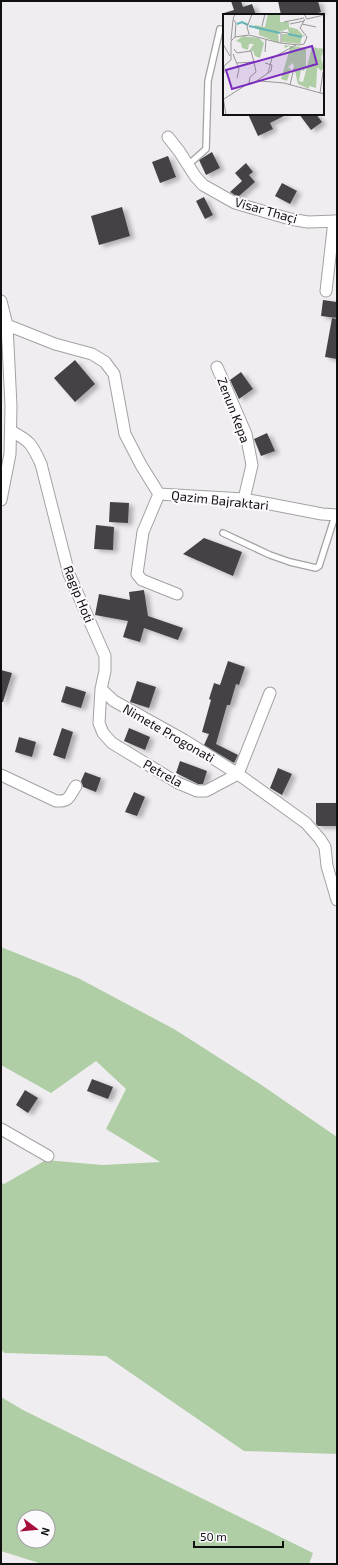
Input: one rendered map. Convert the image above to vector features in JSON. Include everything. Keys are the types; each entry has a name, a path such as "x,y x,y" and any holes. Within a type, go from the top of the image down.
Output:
{"street":[{"name":"Visar Thaçi","path":"168,137 203,185 236,203 290,219 308,222 336,221 326,291"},
{"path":"1,301 8,325 10,431 10,454 1,500"},
{"name":"Qazim Bajraktari","path":"8,325 31,336 92,354 105,362 114,374 125,434 141,465 159,494 244,500 336,516"},
{"name":"Zenun Kepa","path":"217,367 246,434 252,465 244,500"},
{"name":"Ragip Hoti","path":"10,431 26,439 35,450 41,464 68,574 105,656 105,671 101,689 98,723"},
{"path":"159,494 144,532 137,574 142,580 177,594"},
{"name":"Nimete Progonati","path":"101,689 114,701 184,740 238,774 306,823 325,847 327,866 337,900"},
{"path":"238,774 270,693"},
{"name":"Petrela","path":"98,723 103,733 112,744 178,783 197,791 206,791 238,774"},
{"path":"1,774 56,801 64,802 67,800 76,786"},
{"path":"1,1129 48,1156"}],"lane":[{"path":"188,165 206,149 208,81 220,29"},
{"path":"223,533 270,555 290,562 316,568 319,566 336,516"}],"green space":[{"path":"1,947 78,978 174,1029 260,1084 337,1137 337,1454 244,1451 106,1356 5,1353 1,1350 1,1183 4,1184 46,1160 102,1165 160,1162 106,1129 126,1089 96,1061 51,1093 1,1065"},
{"path":"1,1397 23,1410 313,1553 309,1564 42,1564 1,1551"}],"building":[{"path":"231,1 241,1 243,7 252,4 256,14 224,14 234,10"},
{"path":"278,1 318,1 321,12 315,14 281,14"},
{"path":"248,115 286,115 270,123 273,129 258,136"},
{"path":"300,115 317,115 322,122 311,130"},
{"path":"212,152 220,168 206,175 199,160"},
{"path":"168,156 176,177 160,183 152,162"},
{"path":"246,163 253,172 249,175 255,182 238,197 230,192 242,181 235,173"},
{"path":"282,183 297,191 290,204 275,196"},
{"path":"204,197 213,215 205,219 196,201"},
{"path":"122,207 130,236 99,245 91,216"},
{"path":"323,300 337,302 337,318 321,316"},
{"path":"332,318 337,319 337,359 325,357"},
{"path":"75,360 95,384 75,402 54,378"},
{"path":"241,372 253,389 239,399 230,380"},
{"path":"267,433 275,451 261,456 254,439"},
{"path":"110,502 129,503 128,523 109,522"},
{"path":"96,525 114,527 113,550 94,549"},
{"path":"204,538 242,552 233,576 183,554"},
{"path":"144,590 148,616 183,628 178,640 144,628 140,642 123,637 128,621 95,615 99,594 130,600 129,592"},
{"path":"228,661 245,667 239,685 236,684 230,705 227,705 216,744 238,755 234,763 204,745 209,734 202,732 214,683 220,685"},
{"path":"1,670 12,673 3,702 1,702"},
{"path":"137,681 156,687 149,708 130,702"},
{"path":"66,686 86,692 81,708 61,702"},
{"path":"62,728 73,732 65,759 53,755"},
{"path":"129,728 150,737 145,750 124,741"},
{"path":"19,737 36,742 32,757 15,752"},
{"path":"180,761 207,771 203,784 198,784 176,773"},
{"path":"278,768 292,774 282,795 270,788"},
{"path":"85,772 101,778 96,792 83,787 81,781"},
{"path":"134,792 145,797 137,816 125,812"},
{"path":"316,803 337,803 337,826 318,826 316,824"},
{"path":"92,1079 113,1087 108,1099 87,1091"},
{"path":"25,1090 38,1098 28,1113 16,1105"}]}
